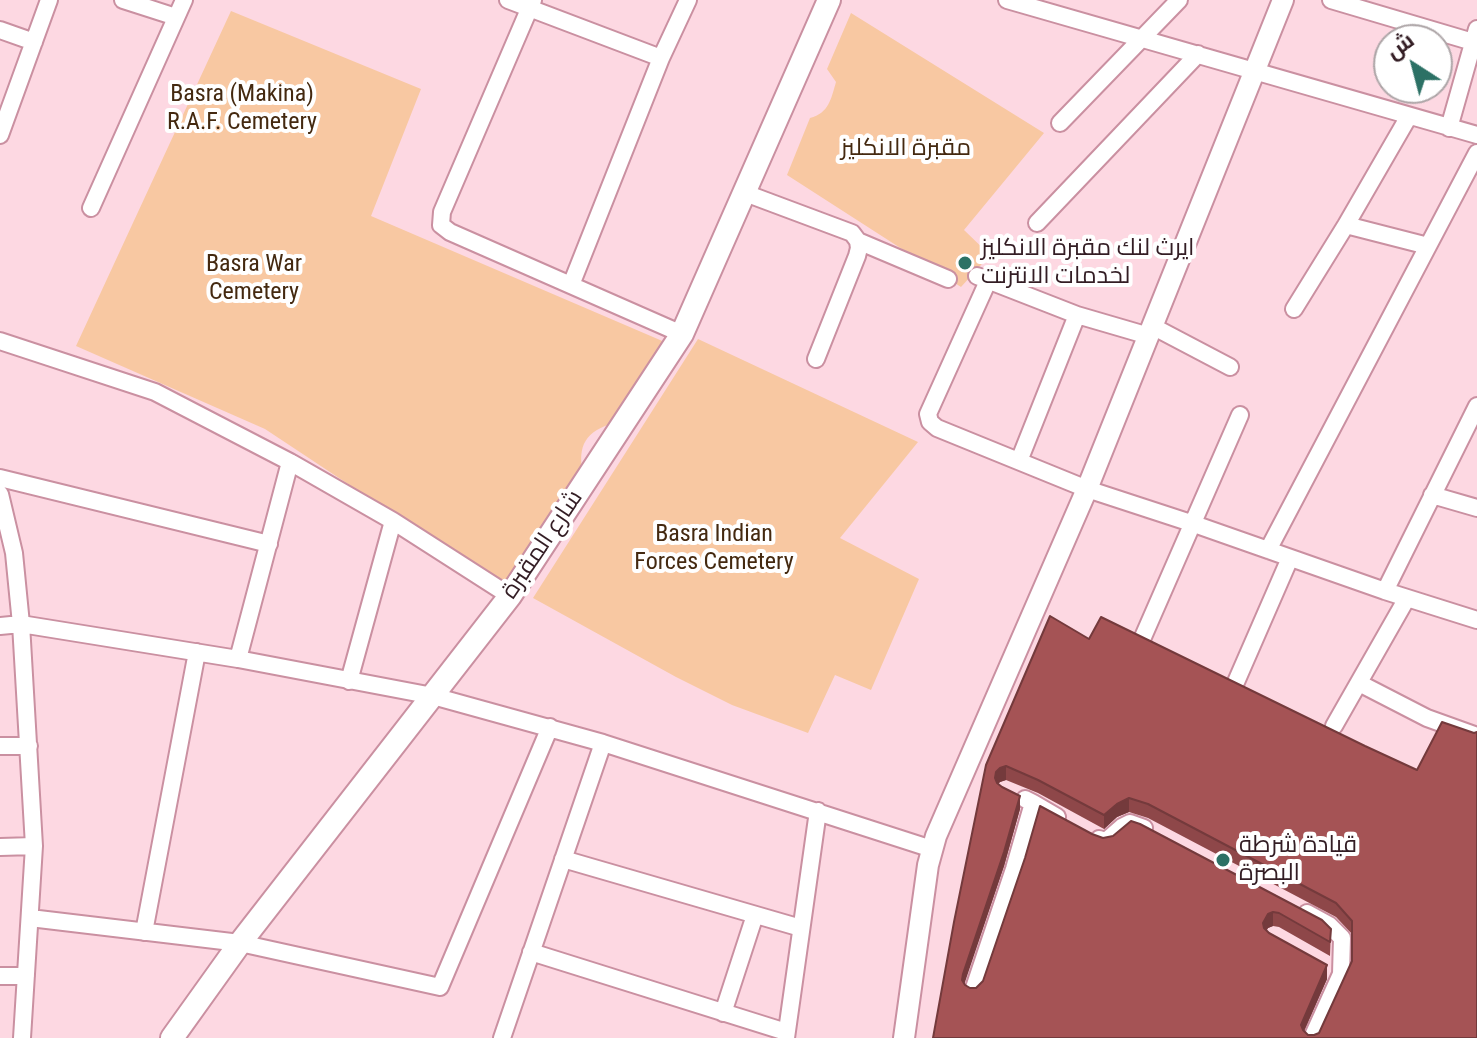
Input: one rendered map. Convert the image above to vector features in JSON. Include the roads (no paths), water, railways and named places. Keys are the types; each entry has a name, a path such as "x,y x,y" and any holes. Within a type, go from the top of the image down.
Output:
{"main road":[{"name":"شارع المقبرة","path":"172,1038 240,943 510,596 682,334 829,0"}],"street":[{"path":"0,135 49,0"},
{"path":"123,0 176,17"},
{"path":"91,208 184,0"},
{"path":"508,0 531,3 661,58"},
{"path":"571,285 661,58 688,0"},
{"path":"1007,0 1477,135"},
{"path":"1060,123 1179,0"},
{"path":"904,1038 932,849 1087,489 1283,0"},
{"path":"1331,0 1475,36 1449,128"},
{"path":"531,3 442,212 441,225 450,232 682,334"},
{"path":"0,30 34,42"},
{"path":"1037,223 1198,54"},
{"path":"1294,309 1409,116"},
{"path":"1268,550 1477,153"},
{"path":"745,193 852,233 858,241 857,256 816,359"},
{"path":"1346,225 1428,246"},
{"path":"858,241 948,279"},
{"path":"1230,367 1150,331 1077,315 983,279 928,414 930,422 937,428 1087,489 1477,620"},
{"path":"1019,461 1077,315"},
{"path":"0,341 155,392 290,462 393,521 510,596"},
{"path":"1385,591 1477,406"},
{"path":"1143,637 1240,415"},
{"path":"238,659 290,462"},
{"path":"0,478 269,544"},
{"path":"0,494 14,553 21,624 34,846 22,1038"},
{"path":"1432,495 1477,508"},
{"path":"349,681 393,521"},
{"path":"1236,682 1290,558"},
{"path":"1334,726 1407,598"},
{"path":"0,626 21,624 197,652 433,696 603,743 932,849"},
{"path":"144,932 197,652"},
{"path":"1359,683 1427,718 1477,736"},
{"path":"30,918 240,943 440,987 550,727"},
{"path":"502,1038 603,743"},
{"path":"0,746 29,746"},
{"path":"1006,791 1106,841 1130,823 1157,835"},
{"path":"973,991 1033,803"},
{"path":"531,952 786,1035 818,811"},
{"path":"0,847 34,846"},
{"path":"563,859 801,928"},
{"path":"1289,904 1329,925 1342,938 1312,1038"},
{"path":"723,1013 755,915"},
{"path":"0,976 26,976"}],"place":[{"name":"ايرث لنك مقبرة الانكليز لخدمات الانترنت","path":"965,263"},
{"name":"قيادة شرطة البصرة","path":"1223,860"}],"park label":[{"name":"Basra (Makina) R.A.F. Cemetery","path":"242,109"},
{"name":"مقبرة الانكليز","path":"906,149"},
{"name":"Basra War Cemetery","path":"254,279"},
{"name":"Basra Indian Forces Cemetery","path":"714,549"}]}
